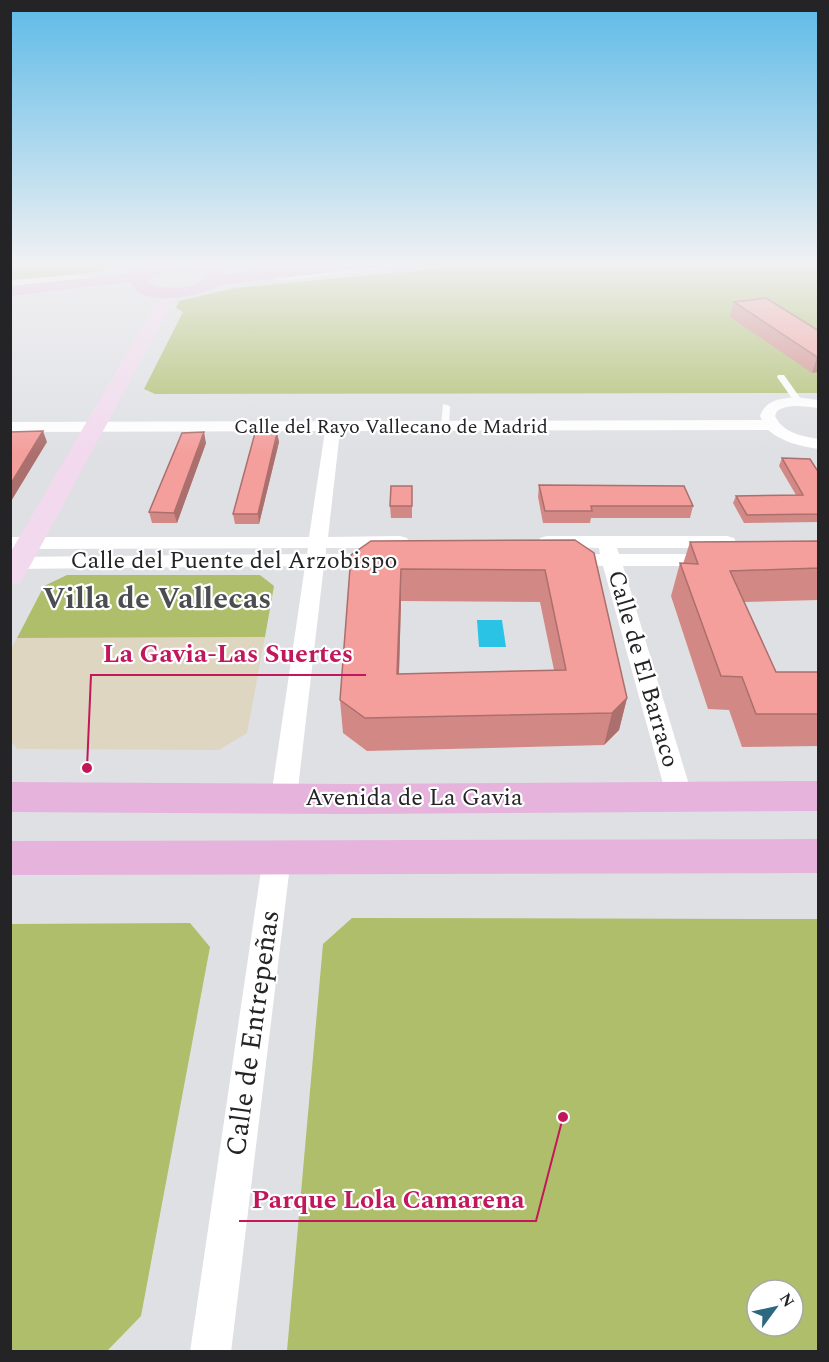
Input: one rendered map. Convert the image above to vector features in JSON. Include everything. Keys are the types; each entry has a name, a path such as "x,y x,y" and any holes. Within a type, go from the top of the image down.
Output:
{"main road":[{"path":"16,558 94,428 151,327"},
{"name":"Avenida de La Gavia","path":"10,797 680,798 819,796"},
{"path":"10,858 819,856"}],"street":[{"path":"819,404 799,402 775,405 768,410 766,416 771,425 784,435 819,444"},
{"name":"Calle del Rayo Vallecano de Madrid","path":"10,427 771,425"},
{"path":"284,797 333,427"},
{"name":"Calle del Puente del Arzobispo","path":"16,558 318,550 415,542"},
{"path":"530,542 736,561"},
{"path":"546,560 609,551 748,542"},
{"name":"Calle del Puente del Arzobispo","path":"318,550 405,559"},
{"name":"Calle de El Barraco","path":"609,551 680,798"},
{"name":"Calle de Entrepeñas","path":"210,1352 277,857"}],"lane":[{"path":"781,377 799,402"},
{"path":"445,426 446,406"}],"shaded area":[{"path":"265,637 247,733 219,750 17,749 11,741 10,651 17,638"}],"green space":[{"path":"176,327 818,327 818,393 155,394 144,389"},
{"path":"67,575 260,575 274,586 265,637 17,638 44,586"},
{"path":"352,918 818,919 818,1351 287,1351 323,944"},
{"path":"190,923 210,947 141,1316 107,1351 11,1351 11,924"}],"water":[{"path":"477,620 502,620 506,647 479,647"}],"building":[{"path":"771,327 812,327 819,331 819,357"},
{"path":"43,431 10,485 10,432"},
{"path":"204,432 174,513 149,512 182,433"},
{"path":"255,433 277,433 258,514 233,514"},
{"path":"782,458 810,459 819,473 819,514 747,515 736,496 803,495"},
{"path":"539,485 684,486 693,506 591,506 592,511 545,511"},
{"path":"391,486 412,486 412,506 390,506"},
{"path":"575,540 594,553 627,698 612,713 365,718 340,700 351,555 371,541","holes":["401,569 545,570 566,670 397,674"]},
{"path":"819,541 819,568 730,571 776,672 819,672 819,714 756,714 742,677 721,676 680,563 698,564 690,542"}],"place":[{"name":"La Gavia-Las Suertes","path":"87,768"},
{"name":"Parque Lola Camarena","path":"563,1117"}],"district":[{"name":"Villa de Vallecas","path":"157,599"}]}
